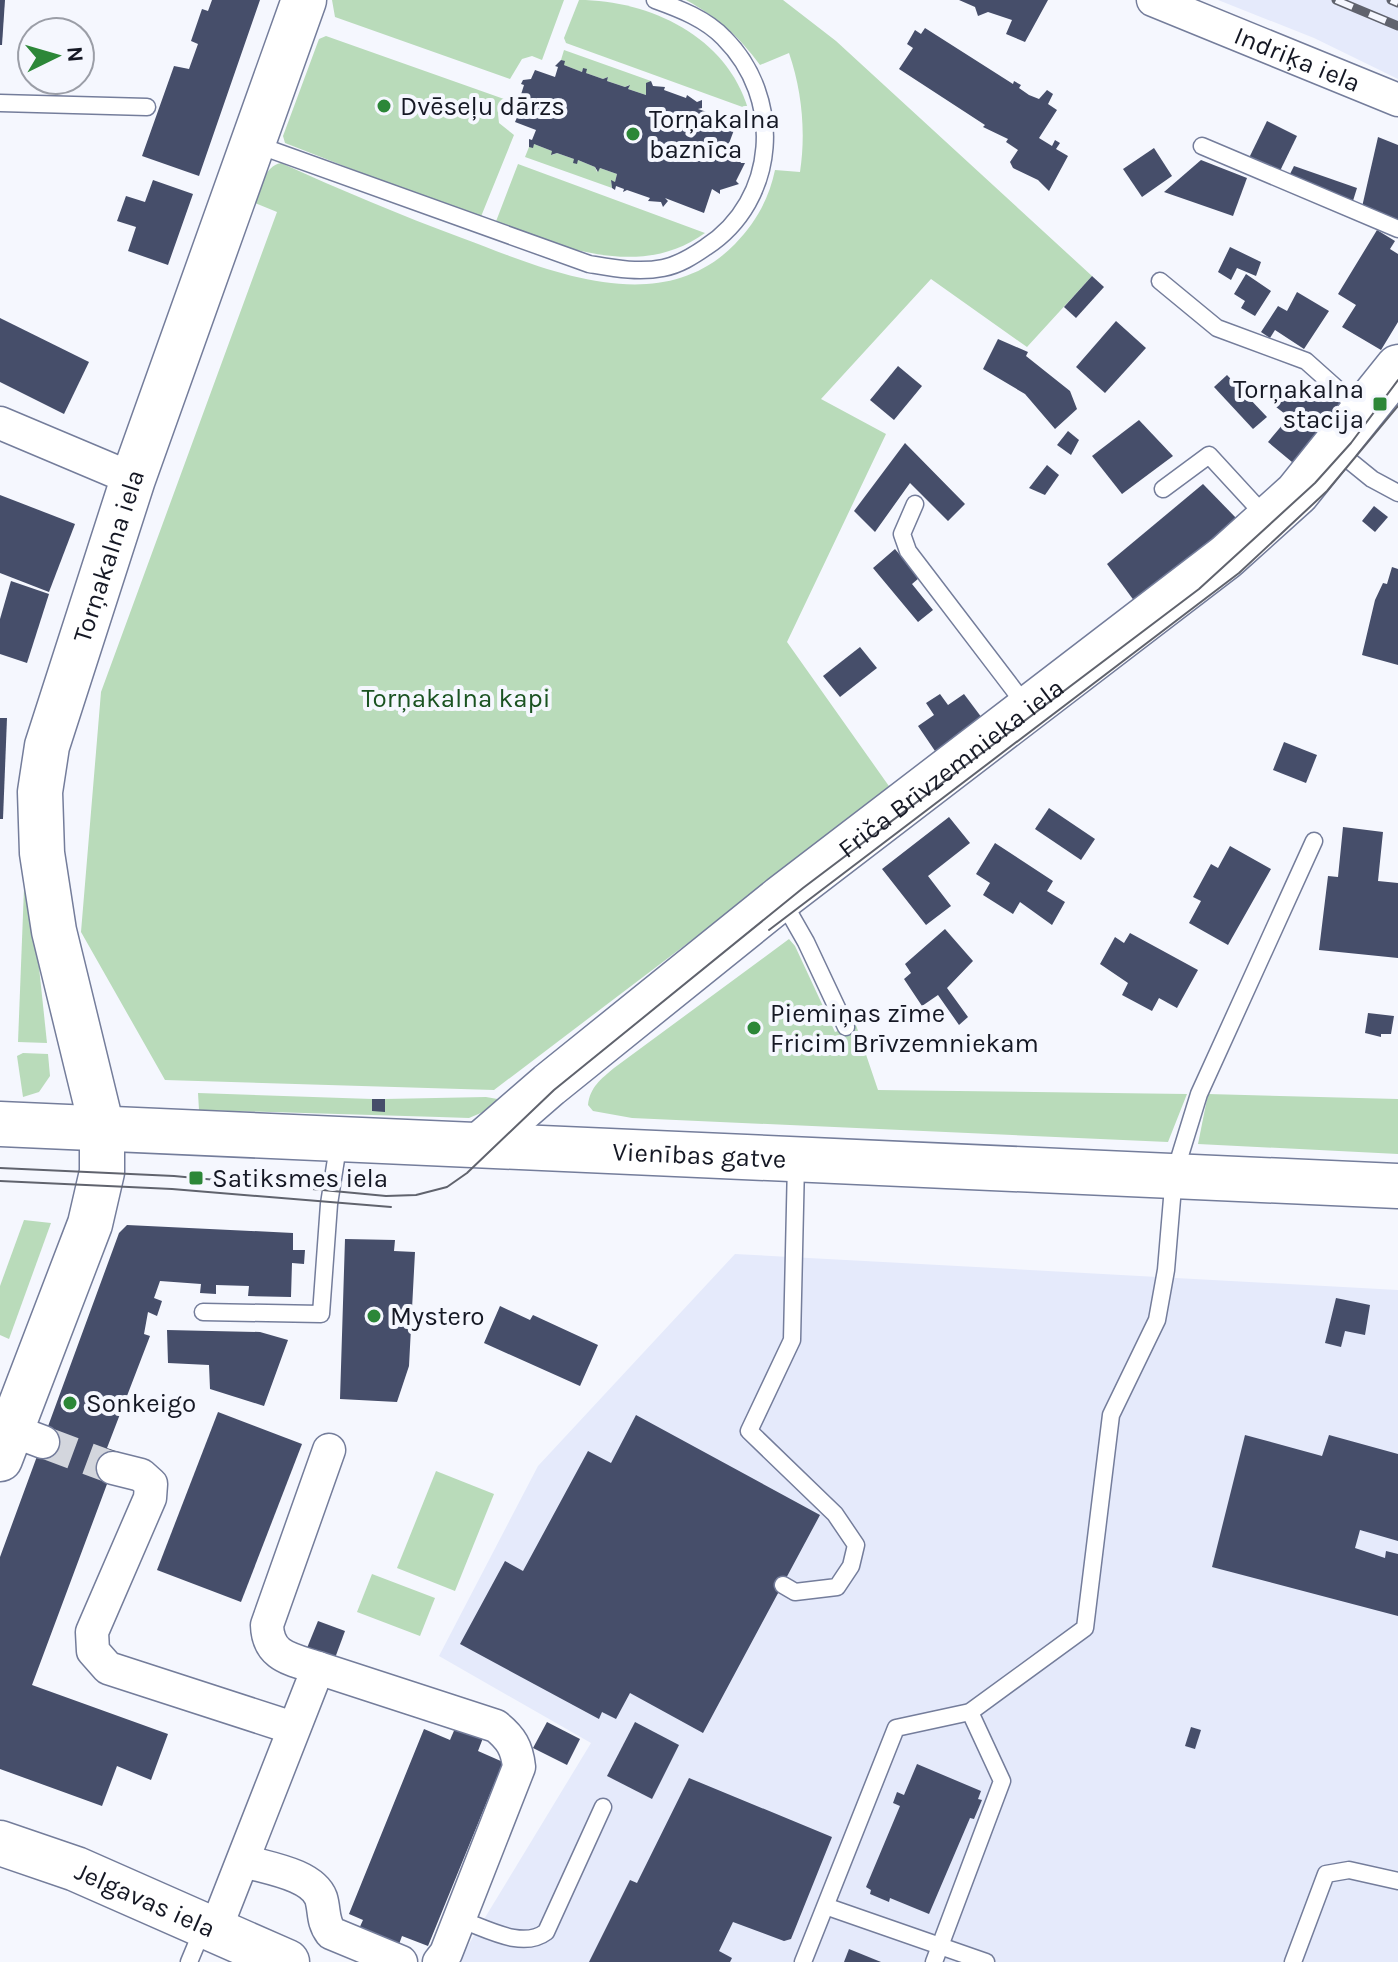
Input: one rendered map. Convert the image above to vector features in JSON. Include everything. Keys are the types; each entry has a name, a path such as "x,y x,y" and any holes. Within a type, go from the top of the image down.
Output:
{"street":[{"name":"Torņakalna iela","path":"102,1128 54,931 42,853 40,792 56,710 133,479 304,0"},
{"name":"Indriķa iela","path":"1153,0 1398,100"},
{"name":"Friča Brīvzemnieka iela","path":"481,1144 549,1085 781,898 1226,557 1297,493 1398,367"},
{"path":"0,423 133,479"},
{"name":"Vienības gatve","path":"0,1124 1398,1186"},
{"path":"18,1444 93,1216 102,1172 102,1128"},
{"path":"329,1450 267,1625 267,1640 276,1654 496,1726 509,1737 517,1752 519,1767 439,1962"},
{"path":"113,1468 141,1475 151,1484 150,1498 92,1632 93,1651 108,1668 293,1728"},
{"path":"203,1938 244,1861 318,1668"},
{"name":"Jelgavas iela","path":"0,1843 76,1869 203,1938 287,1962"},
{"path":"244,1861 306,1881 322,1900 324,1924 331,1933 401,1962"}],"lane":[{"path":"253,143 589,264 628,270 662,268 687,259 725,235 741,215 764,161 765,121 748,70 726,39 681,9 655,0"},
{"path":"0,103 147,107"},
{"path":"1202,146 1398,229"},
{"path":"1160,281 1217,328 1306,361 1363,412"},
{"path":"1333,448 1372,479 1398,493"},
{"path":"1163,489 1209,455 1268,519"},
{"path":"915,504 902,534 908,551 1028,708"},
{"path":"803,1962 828,1907 896,1728 970,1712 1085,1628 1111,1415 1157,1320 1166,1270 1174,1175 1199,1094 1314,841"},
{"path":"781,898 806,942 846,1027"},
{"path":"203,1312 321,1314 329,1204 339,1138"},
{"path":"783,1585 795,1592 837,1587 851,1566 856,1545 835,1514 749,1431 792,1340 796,1157"},
{"path":"936,1954 1002,1781 970,1712"},
{"path":"459,1919 520,1940 535,1940 546,1932 603,1807"},
{"path":"1293,1962 1326,1874 1349,1870 1398,1881"},
{"path":"828,1907 936,1954 986,1962"}],"shaded area":[{"path":"1218,0 1398,0 1398,79 1314,38"},
{"path":"735,1254 1398,1290 1398,1962 458,1962 591,1743 439,1656 538,1466"}],"green space":[{"path":"332,0 564,0 542,60 532,56 522,59 510,79 335,17"},
{"path":"579,0 632,7 682,28 704,43 723,62 738,84 748,109 566,43 564,38"},
{"name":"Torņakalna kapi","path":"686,0 783,0 836,41 1092,276 1027,347 931,279 821,399 886,434 787,642 891,789 494,1090 165,1080 81,932 101,692 277,212 255,203 264,178 271,168 281,163 495,251 602,282 638,284 673,280 705,267 735,244 749,227 761,210 775,170 800,172 802,112 789,53 760,65 727,28"},
{"path":"326,36 504,99 498,114 499,123 514,135 480,219 285,143 283,136 319,39"},
{"path":"564,50 651,81 646,84 646,95 628,89 629,85 625,87 607,81 608,77 603,79 586,73 583,68 582,72 564,65 561,60"},
{"path":"534,144 552,151 552,155 557,153 574,159 576,164 578,160 595,167 597,172 600,168 617,174 615,182 611,181 612,188 525,157 529,147"},
{"path":"518,164 705,233 680,247 654,255 628,257 574,249 495,224"},
{"path":"25,863 28,863 47,1043 18,1042"},
{"path":"789,939 835,1032 856,1025 878,1090 1187,1094 1168,1142 632,1118 593,1111 588,1105 594,1088 614,1068"},
{"path":"23,1053 48,1054 50,1076 39,1092 23,1097 17,1056"},
{"path":"198,1093 372,1099 373,1111 385,1111 385,1099 486,1097 509,1101 469,1118 199,1110"},
{"path":"1208,1094 1398,1099 1398,1154 1198,1144"},
{"path":"24,1220 51,1223 9,1339 0,1335 0,1286"},
{"path":"436,1471 494,1494 455,1591 397,1568"},
{"path":"372,1574 435,1598 420,1636 357,1612"}],"building":[{"path":"0,0 5,0 2,45 0,45"},
{"path":"212,0 260,0 199,176 142,156 174,66 189,69 198,44 191,41 202,9 208,11"},
{"path":"959,0 1048,0 1025,42 1006,34 1012,20 988,12 978,16 975,7"},
{"path":"925,28 1013,84 1014,81 1021,85 1019,88 1029,95 1039,99 1047,90 1053,94 1048,104 1057,110 1039,138 1052,146 1055,140 1060,143 1056,149 1068,156 1049,191 1038,180 1013,168 1010,162 1018,150 1006,142 1008,139 983,127 985,125 899,69 913,48 907,44 915,30 921,34"},
{"name":"Torņakalna baznīca","path":"561,60 565,61 564,65 582,72 583,68 587,69 586,73 603,79 608,77 607,81 625,87 630,85 628,89 646,95 646,83 651,81 653,86 665,87 664,90 686,98 687,95 697,102 702,100 702,108 698,109 737,122 728,146 737,148 734,150 741,163 745,163 736,181 739,184 720,190 720,194 712,189 704,213 665,198 668,201 663,207 661,202 648,201 650,198 627,190 623,192 624,189 616,186 615,190 612,188 611,180 615,182 617,174 600,168 598,172 595,167 578,160 577,164 573,163 574,159 557,153 551,155 552,151 534,144 533,148 529,147 529,139 532,140 536,130 515,122 519,113 513,107 518,104 524,85 521,84 523,80 531,79 535,70 555,77 558,67 555,66"},
{"path":"1267,121 1297,136 1279,173 1249,158"},
{"path":"1378,137 1398,145 1398,221 1362,207"},
{"path":"1154,148 1172,176 1142,197 1123,169"},
{"path":"1201,160 1247,178 1233,216 1164,192"},
{"path":"1294,166 1357,188 1352,204 1288,178"},
{"path":"153,180 193,194 168,265 128,251 136,227 117,221 126,196 145,202"},
{"path":"1377,230 1395,241 1390,249 1398,254 1398,322 1381,350 1342,327 1356,305 1338,294"},
{"path":"1230,247 1261,262 1256,276 1237,268 1231,280 1218,272"},
{"path":"1246,274 1271,291 1255,316 1241,308 1245,301 1234,294"},
{"path":"1092,276 1104,287 1076,318 1064,307"},
{"path":"1297,292 1329,311 1304,349 1275,330 1270,338 1261,332 1278,306 1287,311"},
{"path":"0,318 89,362 64,414 0,382"},
{"path":"1116,321 1146,348 1105,393 1076,367"},
{"path":"998,339 1028,352 1026,356 1070,391 1077,409 1055,429 1025,394 983,369"},
{"path":"898,366 922,386 894,420 870,400"},
{"path":"1227,375 1267,417 1253,429 1214,387"},
{"path":"1318,384 1346,408 1298,467 1268,442 1289,417 1276,407 1289,391 1303,402"},
{"path":"1139,420 1173,456 1122,494 1092,456"},
{"path":"1068,431 1079,440 1071,455 1057,445"},
{"path":"905,443 965,504 948,521 910,483 875,532 854,511"},
{"path":"1047,465 1059,475 1045,495 1029,488"},
{"path":"1203,484 1239,521 1135,602 1107,564"},
{"path":"0,495 75,524 49,592 0,573"},
{"path":"1374,506 1388,517 1375,532 1362,521"},
{"path":"895,549 919,578 912,584 933,610 918,622 873,568"},
{"path":"1392,567 1398,569 1398,665 1362,655 1375,600 1383,583 1387,584"},
{"path":"11,581 49,594 27,663 0,654 0,619"},
{"path":"860,647 877,668 840,697 823,676"},
{"path":"940,694 948,705 964,694 982,718 935,751 918,726 934,715 926,703"},
{"path":"0,718 7,718 3,819 0,819"},
{"path":"1284,742 1317,755 1306,783 1273,770"},
{"path":"1049,808 1095,839 1081,860 1035,829"},
{"path":"949,817 970,843 928,876 951,906 926,925 882,869"},
{"path":"1343,827 1383,832 1378,881 1398,883 1398,958 1319,950 1328,876 1338,877"},
{"path":"995,843 1053,881 1047,891 1065,902 1052,925 1020,902 1013,914 983,895 990,883 976,874"},
{"path":"1230,846 1271,869 1228,945 1189,923 1201,901 1193,897 1211,864 1218,868"},
{"path":"945,929 973,961 947,988 968,1017 959,1025 938,995 922,1006 904,979 911,973 905,964"},
{"path":"1130,933 1198,970 1177,1008 1159,998 1152,1011 1122,995 1128,983 1100,964 1115,937 1124,943"},
{"path":"1368,1013 1394,1016 1391,1034 1381,1034 1381,1037 1365,1033"},
{"path":"372,1099 385,1099 385,1112 372,1111"},
{"path":"127,1225 293,1233 293,1250 305,1250 304,1264 292,1263 291,1297 248,1296 249,1286 216,1285 216,1294 200,1293 201,1284 160,1281 154,1298 162,1301 157,1316 148,1312 144,1334 150,1336 107,1448 119,1452 32,1685 168,1734 151,1780 117,1766 102,1806 0,1769 0,1557 119,1233"},
{"path":"345,1239 395,1240 394,1251 415,1252 409,1366 397,1402 340,1399"},
{"path":"1336,1298 1370,1305 1365,1335 1345,1331 1341,1347 1325,1343"},
{"path":"500,1306 530,1320 533,1315 598,1345 580,1386 484,1343"},
{"path":"167,1330 260,1332 288,1340 264,1406 210,1389 209,1365 168,1363"},
{"path":"218,1412 302,1444 241,1602 157,1570"},
{"path":"636,1415 820,1515 703,1733 630,1693 616,1719 602,1712 599,1719 460,1644 505,1561 523,1571 588,1451 611,1463"},
{"path":"1245,1435 1322,1456 1329,1435 1398,1454 1398,1541 1360,1530 1355,1548 1385,1558 1386,1551 1398,1554 1398,1616 1212,1567"},
{"path":"318,1621 345,1631 335,1658 307,1648"},
{"path":"547,1722 580,1739 567,1765 533,1748"},
{"path":"635,1722 679,1745 652,1799 607,1776"},
{"path":"456,1726 483,1738 478,1751 503,1762 428,1946 402,1936 398,1947 358,1931 363,1920 349,1914 424,1729 450,1740"},
{"path":"1191,1727 1201,1730 1195,1749 1185,1746"},
{"path":"917,1764 981,1791 978,1799 982,1800 974,1819 970,1818 929,1914 890,1898 889,1902 870,1894 871,1890 866,1887 900,1806 893,1803 897,1792 904,1795"},
{"path":"689,1778 832,1837 791,1939 784,1941 733,1922 719,1951 732,1958 730,1962 589,1962 630,1880 637,1883"},
{"path":"849,1949 881,1962 844,1962"}],"tunnel":[{"path":"43,1442 113,1468"}],"tram line":[{"path":"0,1168 174,1176 386,1196 416,1195 447,1187 467,1173 554,1090 803,888 1199,589 1315,483 1351,443 1398,380"},
{"path":"769,930 1239,573 1327,491 1398,406"},
{"path":"0,1181 172,1189 391,1207"}],"railway":[{"path":"1336,0 1398,26"},
{"path":"1391,0 1398,3"}],"place":[{"name":"Dvēseļu dārzs","path":"384,106"},
{"name":"Torņakalna baznīca","path":"633,134"},
{"name":"Torņakalna stacija","path":"1380,404"},
{"name":"Piemiņas zīme Fricim Brīvzemniekam","path":"754,1028"},
{"name":"Satiksmes iela","path":"196,1178"},
{"name":"Mystero","path":"374,1316"},
{"name":"Sonkeigo","path":"70,1403"}]}
